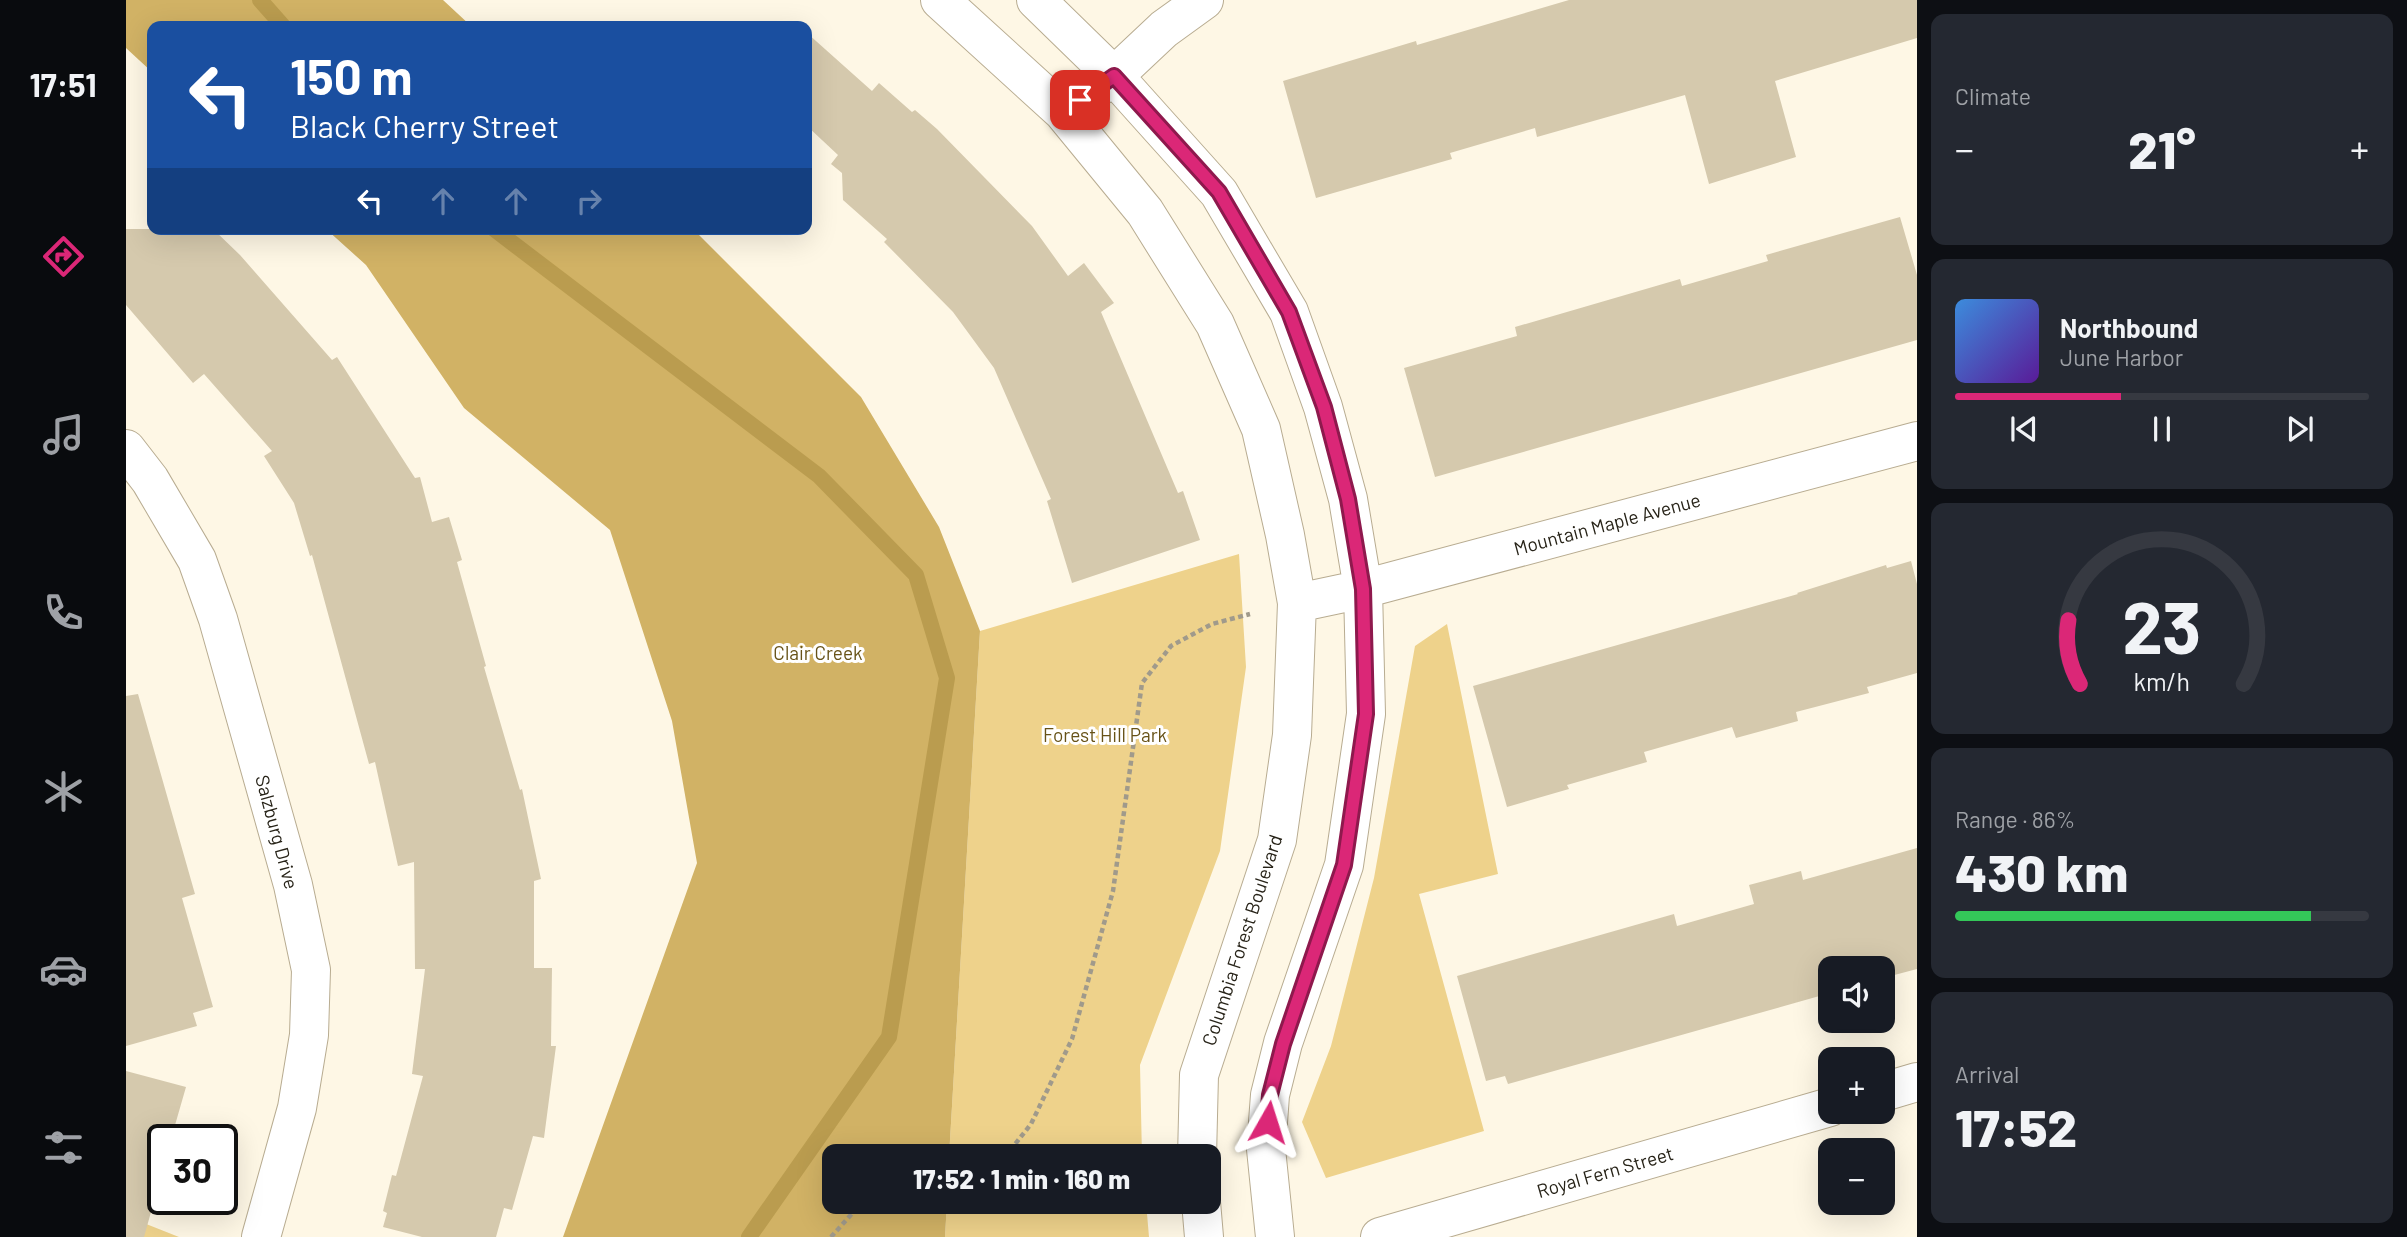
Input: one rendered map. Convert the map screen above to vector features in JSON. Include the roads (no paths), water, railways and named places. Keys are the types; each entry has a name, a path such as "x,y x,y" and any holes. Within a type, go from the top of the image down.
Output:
{"street":[{"name":"Columbia Forest Boulevard","path":"940,0 1063,112 1145,212 1215,324 1261,429 1285,535 1297,603 1292,735 1277,840 1199,1075 1197,1144"},
{"path":"1036,0 1114,76 1219,192 1289,312 1324,407 1348,499 1363,589 1366,714 1344,865 1283,1044 1270,1095 1266,1149 1275,1237"},
{"path":"1063,112 1114,76 1164,29 1204,0"},
{"name":"Mountain Maple Avenue","path":"1297,603 1363,589 1917,441"},
{"name":"Salzburg Drive","path":"126,449 150,480 197,560 218,619 293,885 311,970 309,1035 299,1096 261,1237"},
{"path":"1895,1088 1917,1082"},
{"name":"Royal Fern Street","path":"1380,1237 1818,1110"},
{"path":"1202,1214 1204,1237"}],"waterway":[{"path":"260,0 279,21"},
{"path":"502,235 819,476 916,575 947,678 889,1037 749,1237"}],"park label":[{"name":"Clair Creek","path":"818,653"},
{"name":"Forest Hill Park","path":"1105,735"}]}
